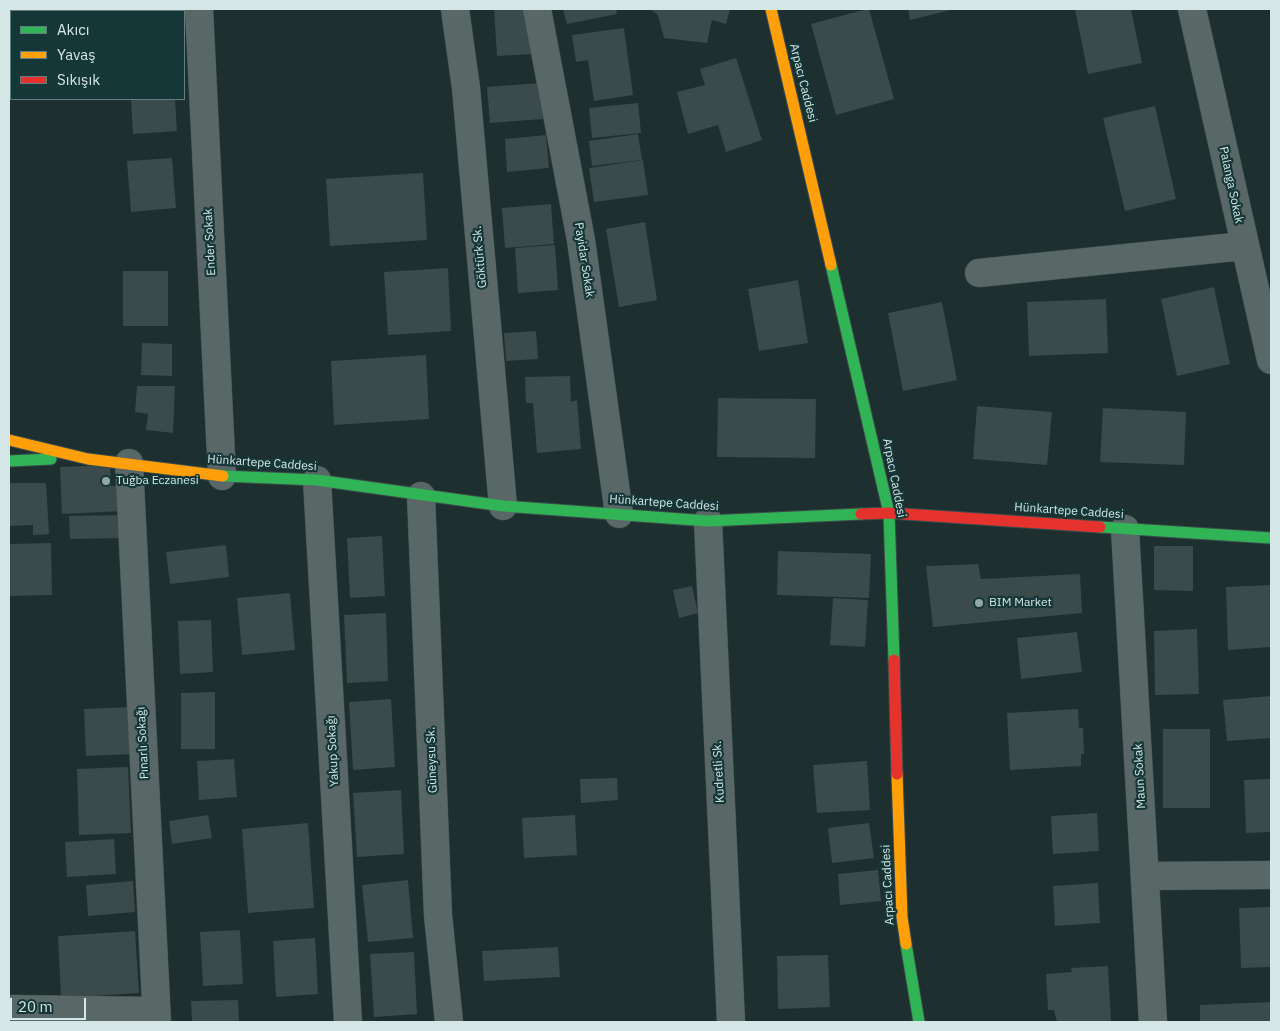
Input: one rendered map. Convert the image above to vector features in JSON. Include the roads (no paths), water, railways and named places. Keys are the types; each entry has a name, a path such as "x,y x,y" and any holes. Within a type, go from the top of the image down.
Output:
{"main road":[{"name":"Arpacı Caddesi","path":"771,9 889,513 902,917 919,1022"},
{"path":"9,440 88,459"},
{"name":"Hünkartepe Caddesi","path":"88,459 222,476 317,480 503,506 708,521 889,513 1271,538"},
{"path":"9,461 88,459"}],"street":[{"name":"Ender Sokak","path":"199,9 222,476"},
{"name":"Göktürk Sk.","path":"455,9 466,88 485,321 503,506"},
{"name":"Payidar Sokak","path":"537,9 581,240 619,514"},
{"name":"Palanga Sokak","path":"1192,9 1244,246 1263,293 1271,360"},
{"path":"979,273 1244,246"},
{"name":"Pınarlı Sokağı","path":"130,464 156,1017"},
{"name":"Yakup Sokağı","path":"317,480 348,1022"},
{"name":"Güneysu Sk.","path":"421,496 438,915 449,1022"},
{"name":"Kudretli Sk.","path":"708,521 731,1022"},
{"name":"Maun Sokak","path":"1125,529 1153,1022"},
{"path":"1146,876 1271,875"},
{"path":"9,1009 156,1017"}],"place":[{"name":"Tuğba Eczanesi","path":"106,481"},
{"name":"BIM Market","path":"979,603"}]}
